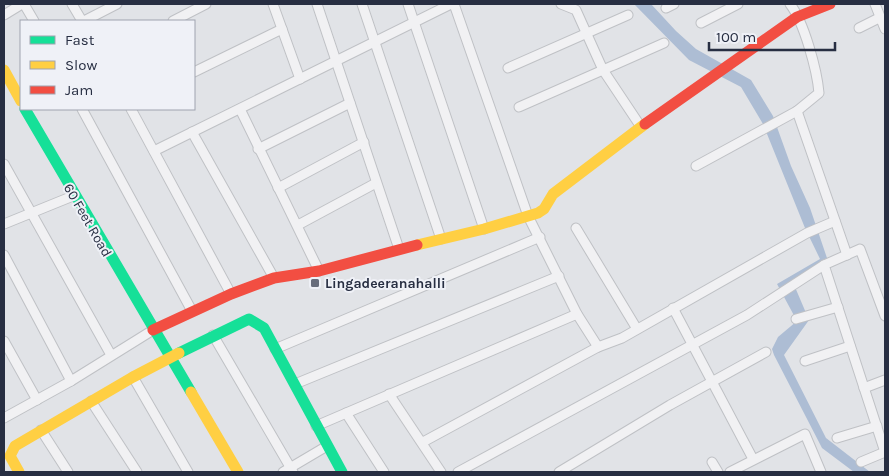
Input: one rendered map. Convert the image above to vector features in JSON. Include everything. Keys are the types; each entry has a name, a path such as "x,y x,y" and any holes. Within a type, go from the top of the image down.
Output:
{"street":[{"path":"4,15 23,4 33,20"},
{"path":"72,4 82,20"},
{"path":"85,20 117,4"},
{"path":"175,20 206,4"},
{"path":"273,4 300,79"},
{"path":"317,4 338,62 399,249"},
{"path":"362,4 441,239"},
{"path":"408,4 484,229"},
{"path":"154,151 338,62 375,40 453,4 528,216 578,314 598,347"},
{"path":"561,4 576,10 603,70 641,127"},
{"path":"701,23 738,4"},
{"path":"696,166 797,111 819,93 818,75 797,17 790,4"},
{"path":"4,418 71,382 153,330 231,294 274,278 319,271 399,249 484,229 528,216 544,209 553,194 641,127 718,75 797,17 830,4"},
{"path":"875,4 885,29"},
{"path":"508,68 628,15"},
{"path":"860,28 879,18"},
{"path":"195,72 282,29"},
{"path":"519,107 664,43"},
{"path":"4,70 20,100"},
{"path":"258,149 350,103"},
{"path":"240,109 258,149 298,224 319,271"},
{"name":"60 Feet Road","path":"26,110 73,196 153,330 172,356 238,472"},
{"path":"83,110 192,311"},
{"path":"132,110 231,294"},
{"path":"797,111 847,255"},
{"path":"192,132 274,278"},
{"path":"278,188 364,142"},
{"path":"4,164 111,355"},
{"path":"298,224 376,183"},
{"path":"4,224 73,196"},
{"path":"423,442 598,347 637,329 807,233 835,221"},
{"path":"576,228 637,329"},
{"path":"275,349 540,237"},
{"path":"458,472 747,315 824,265 860,249 885,316"},
{"path":"4,255 71,382"},
{"path":"824,265 885,452 862,462"},
{"path":"294,384 559,276"},
{"path":"796,319 838,307"},
{"path":"673,308 753,459"},
{"path":"316,426 578,314"},
{"path":"20,472 10,456 15,446 133,377 213,335 249,319 264,328 342,472"},
{"path":"213,335 289,471 328,446"},
{"path":"4,341 37,400"},
{"path":"805,362 850,346"},
{"path":"559,472 711,381 766,352"},
{"path":"133,377 188,472"},
{"path":"864,388 885,380"},
{"path":"389,394 423,442 441,472"},
{"path":"91,401 137,472"},
{"path":"346,413 384,472"},
{"path":"837,438 877,426"},
{"path":"41,430 68,472"},
{"path":"730,472 805,434 820,472"},
{"path":"712,462 718,472"}],"water":[{"path":"634,4 651,4 696,49 751,80 773,116 791,166 810,208 827,258 792,280 809,320 784,355 826,438 870,472 854,472 822,448 772,349 778,337 797,321 777,284 820,259 805,228 763,124 741,87 689,60"}],"traffic: fast":[{"path":"26,110 191,392"},
{"path":"179,353 249,319 264,328 342,472"}],"traffic: slow":[{"path":"4,70 20,99"},
{"path":"417,245 484,229 538,213 544,209 553,194 645,124"},
{"path":"19,472 10,456 15,446 133,377 179,353"},
{"path":"191,392 238,472"}],"traffic: jam":[{"path":"645,124 797,17 830,4"},
{"path":"153,330 231,294 274,278 319,271 417,245"}],"place":[{"name":"Lingadeeranahalli","path":"315,283"}]}
